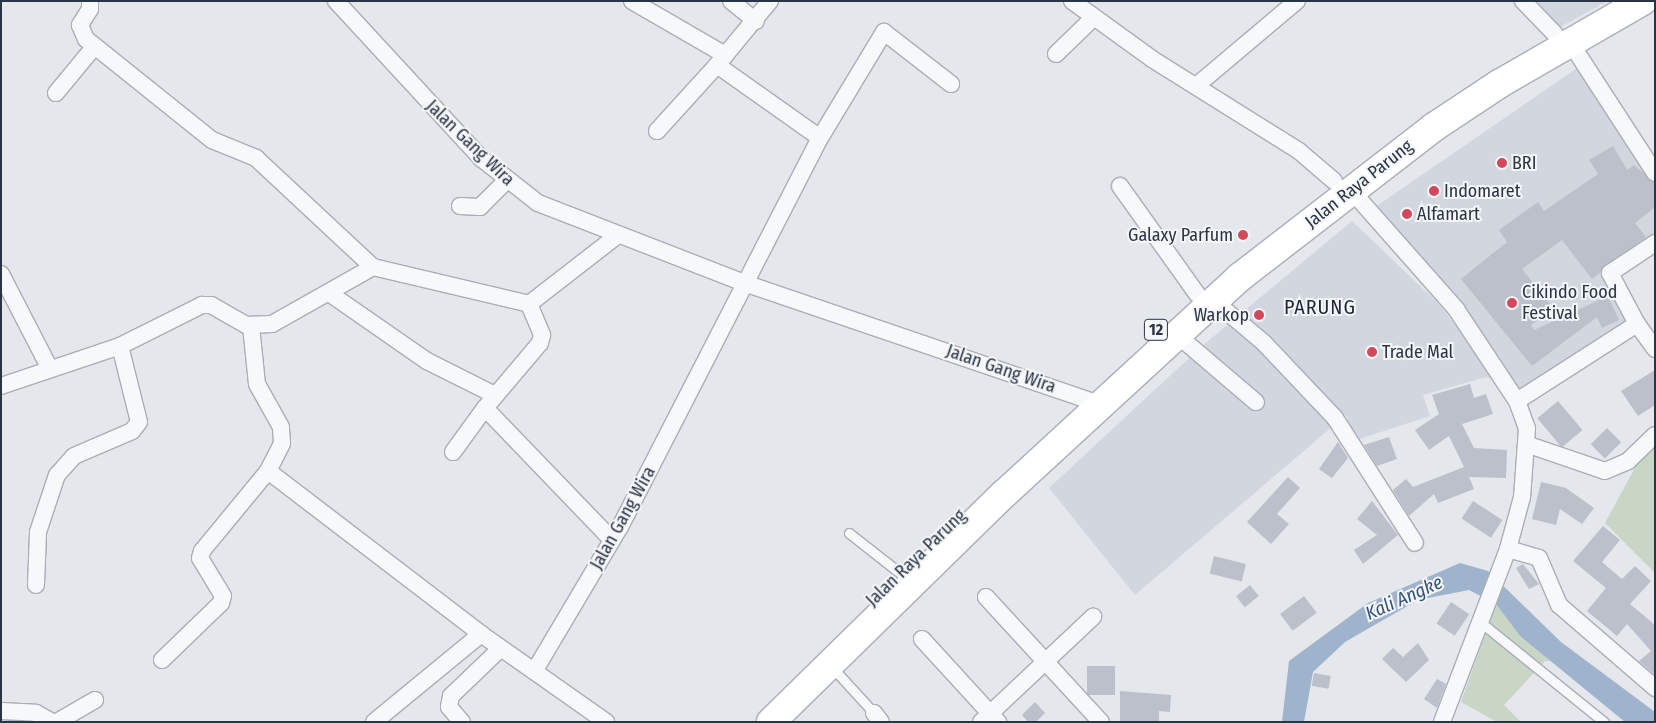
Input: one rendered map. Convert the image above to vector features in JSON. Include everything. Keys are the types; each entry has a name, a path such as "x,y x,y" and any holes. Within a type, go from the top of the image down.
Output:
{"highway":[{"name":"Jalan Raya Parung","path":"771,722 1004,494 1094,402 1205,297 1342,185 1562,37 1612,7 1643,1"},
{"name":"Jalan Raya Parung","path":"750,722 900,573 1094,402 1176,334 1205,297"}],"street":[{"path":"90,1 80,29 94,47 212,140 256,158 373,267 529,304"},
{"name":"Jalan Gang Wira","path":"336,1 506,180 538,203 748,284 1094,402"},
{"path":"632,1 721,60 820,138"},
{"path":"731,1 756,21"},
{"path":"657,131 756,21 770,1"},
{"path":"1072,1 1092,19 1291,145 1342,185 1456,309 1518,401 1529,446 1522,497 1508,549 1478,620 1442,722"},
{"path":"1196,86 1298,1"},
{"path":"1523,1 1562,37 1655,173"},
{"path":"1056,54 1092,19"},
{"name":"Jalan Gang Wira","path":"535,670 612,540 748,284 820,138 884,32 951,84"},
{"path":"56,93 94,47"},
{"path":"460,206 480,207 506,180"},
{"path":"1120,186 1205,297 1264,342 1335,418 1415,543"},
{"path":"529,304 618,235"},
{"path":"1655,243 1610,273 1637,324 1655,349"},
{"path":"1,386 120,346 202,305 212,305 251,326 272,324 373,267"},
{"path":"1,274 50,369"},
{"path":"329,293 419,356 489,401 612,540"},
{"path":"453,452 489,401 540,343 542,335 529,304"},
{"path":"1518,401 1637,324"},
{"path":"162,660 221,603 223,596 200,558 202,552 268,471 283,434 257,384 251,326"},
{"path":"1176,334 1256,402"},
{"path":"36,585 39,526 57,475 74,456 132,431 139,422 120,346"},
{"path":"1529,446 1605,471 1628,461 1655,435"},
{"path":"268,471 481,634 535,670 606,722"},
{"path":"1508,549 1539,558 1559,605 1655,688"},
{"path":"986,597 1101,722"},
{"path":"922,639 990,719 1045,662 1093,617"},
{"path":"374,722 481,634"},
{"path":"462,722 450,707 451,696 501,648"},
{"path":"57,722 95,700"},
{"path":"1,711 36,713 52,722"}],"lane":[{"path":"849,533 900,573"},
{"path":"1478,620 1604,722"},
{"path":"829,664 877,717"}],"shaded area":[{"path":"1521,1 1608,1 1553,31"},
{"path":"1583,64 1655,177 1655,238 1608,267 1630,323 1580,350 1527,400 1456,294 1371,210"},
{"path":"1352,221 1439,304 1499,382 1486,377 1423,395 1430,416 1356,440 1346,415 1135,595 1049,488 1201,347"}],"green space":[{"path":"1655,444 1655,573 1605,523 1637,464"},
{"path":"1496,604 1520,636 1554,661 1545,661 1504,705 1521,722 1497,722 1461,702"}],"water":[{"name":"Kali Angke","path":"1460,563 1488,571 1561,642 1655,712 1655,722 1625,722 1520,636 1496,604 1469,590 1418,600 1345,642 1313,672 1304,722 1282,722 1289,661 1368,603"}],"building":[{"path":"1613,146 1627,170 1634,165 1655,183 1655,207 1635,223 1646,237 1592,279 1562,240 1522,269 1553,308 1531,325 1534,330 1608,296 1619,320 1602,328 1597,317 1532,366 1461,279 1507,242 1499,230 1538,202 1544,211 1598,174 1589,160"},
{"path":"1655,370 1655,405 1638,416 1621,391"},
{"path":"1470,384 1474,398 1486,394 1493,414 1462,424 1474,448 1507,450 1506,478 1469,477 1474,489 1438,503 1434,494 1409,516 1393,490 1406,479 1413,487 1464,467 1449,436 1429,450 1415,430 1439,414 1432,395"},
{"path":"1558,401 1582,430 1562,447 1537,418"},
{"path":"1607,428 1621,442 1605,458 1591,444"},
{"path":"1389,437 1397,459 1377,466 1364,445"},
{"path":"1338,442 1348,458 1332,478 1319,469"},
{"path":"1288,477 1300,488 1277,514 1289,524 1271,544 1247,522"},
{"path":"1541,482 1566,488 1594,508 1582,524 1560,509 1556,525 1532,519"},
{"path":"1372,501 1398,535 1363,564 1354,550 1377,535 1357,519"},
{"path":"1473,501 1502,520 1491,538 1462,519"},
{"path":"1603,526 1620,540 1602,562 1622,579 1635,566 1651,581 1630,604 1655,625 1655,675 1639,661 1651,651 1627,624 1617,636 1587,611 1606,588 1573,561"},
{"path":"1214,556 1246,564 1242,581 1210,573"},
{"path":"1523,564 1539,584 1529,589 1516,568"},
{"path":"1250,585 1259,596 1245,607 1236,596"},
{"path":"1304,596 1317,613 1293,631 1280,614"},
{"path":"1451,602 1469,614 1455,636 1436,624"},
{"path":"1418,643 1429,660 1406,682 1382,659 1393,648 1403,657"},
{"path":"1087,666 1115,666 1115,695 1087,695"},
{"path":"1314,673 1331,676 1328,689 1312,686"},
{"path":"1437,679 1446,684 1437,708 1424,699"},
{"path":"1120,691 1171,695 1170,712 1159,711 1159,722 1120,722"},
{"path":"1035,702 1045,713 1036,722 1028,722 1022,715"}],"place":[{"name":"BRI","path":"1502,163"},
{"name":"Indomaret","path":"1434,191"},
{"name":"Alfamart","path":"1407,214"},
{"name":"Galaxy Parfum","path":"1243,235"},
{"name":"Cikindo Food Festival","path":"1512,303"},
{"name":"Warkop","path":"1259,315"},
{"name":"Trade Mal","path":"1372,352"}],"district":[{"name":"PARUNG","path":"1320,307"}]}
